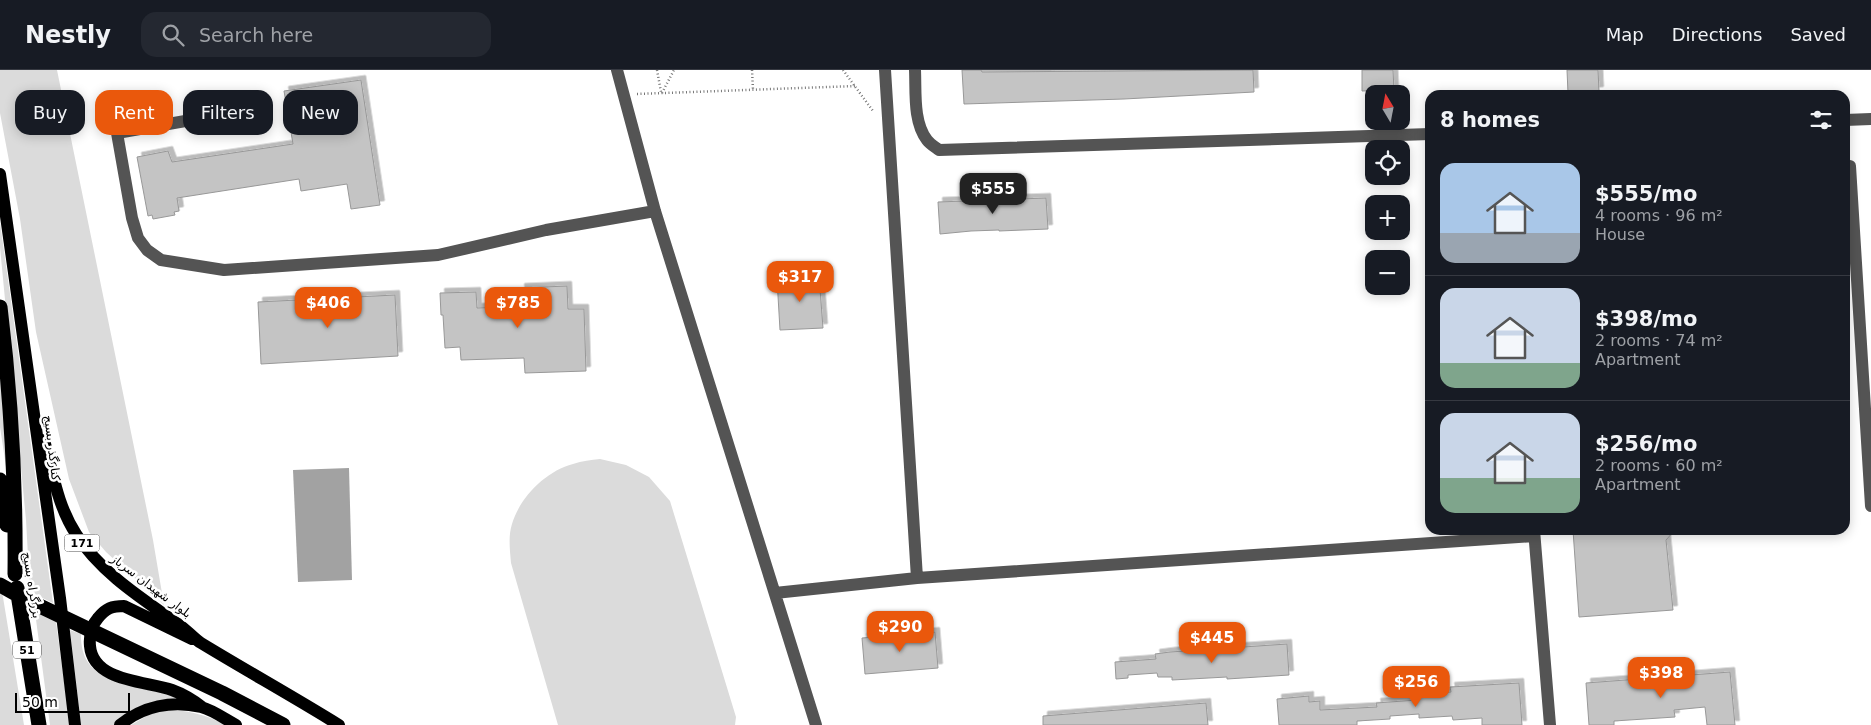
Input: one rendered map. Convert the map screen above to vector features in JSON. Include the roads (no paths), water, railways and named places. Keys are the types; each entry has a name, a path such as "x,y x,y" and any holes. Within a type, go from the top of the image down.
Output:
{"highway":[{"path":"0,307 9,380 16,524 15,574"},
{"name":"بزرگراه بسیج","path":"0,480 39,725"},
{"path":"0,584 25,599 283,725"}],"main road":[{"name":"کنارگذر بسیج","path":"0,174 75,725"},
{"name":"بلوار شهیدان سرباز","path":"32,399 60,500 76,534 100,565 124,585 184,628 199,642 339,725"},
{"path":"199,642 186,638 124,606 113,606 104,610 95,622 89,636 90,651 101,668 121,678 172,690 236,725"},
{"path":"120,725 130,716 157,706 182,705 202,707"}],"lane":[{"path":"617,70 655,211 816,725"},
{"path":"885,70 918,578"},
{"path":"915,70 918,115 922,130 928,141 939,150 1425,134"},
{"path":"1850,120 1871,119"},
{"path":"183,121 117,133 132,218 138,238 147,250 160,260 224,270 438,255 546,230 655,211"},
{"path":"1850,166 1871,506"},
{"path":"775,593 918,578 1507,535"},
{"path":"1534,535 1550,725"}]}
